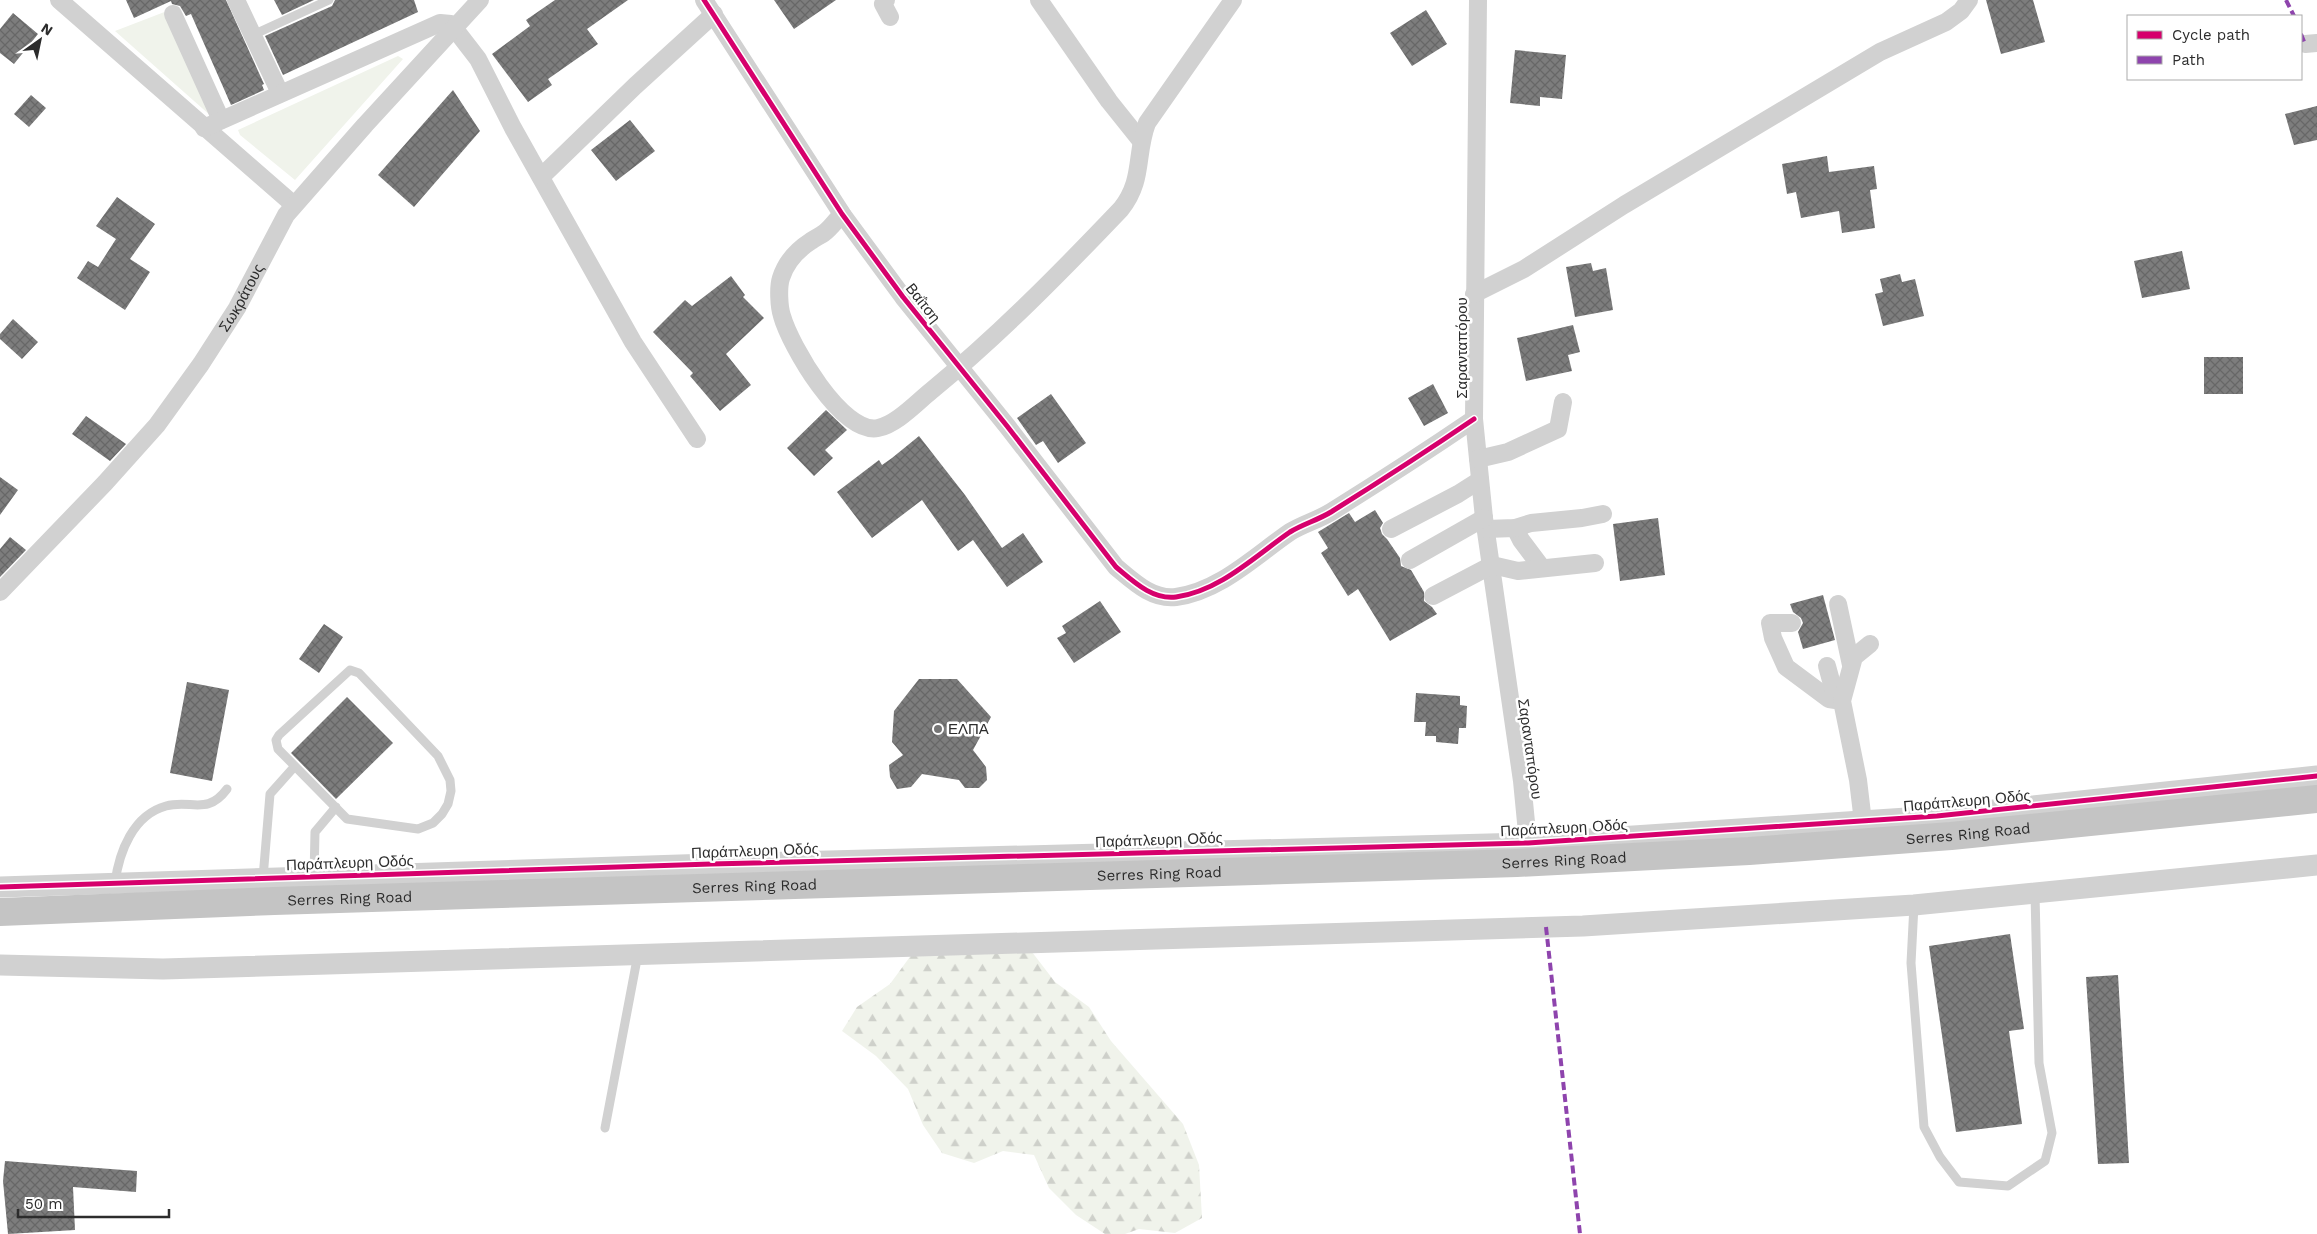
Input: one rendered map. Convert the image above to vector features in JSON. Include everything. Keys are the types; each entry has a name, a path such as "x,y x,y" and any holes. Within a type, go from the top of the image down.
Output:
{"main road":[{"name":"Serres Ring Road","path":"0,912 274,901 1517,863 1749,851 1951,836 2317,800"}],"street":[{"path":"59,0 294,205"},
{"path":"236,0 280,93"},
{"name":"Σωκράτους","path":"0,592 105,483 166,412 201,364 237,308 261,266 280,225 294,205 480,0"},
{"path":"1039,0 1109,101 1141,142"},
{"path":"842,214 823,234 799,250 790,260 780,280 781,315 803,362 820,388 838,408 858,422 871,428 879,428 903,414 1006,326 1121,209 1130,197 1137,182 1141,142 1154,112 1233,0"},
{"name":"Σαρανταπόρου","path":"1478,0 1474,419 1485,523 1522,781 1528,843"},
{"path":"1474,294 1524,269 1624,205 1880,52 1946,22 1961,11 1969,0"},
{"path":"541,177 635,86 709,7"},
{"name":"Βαΐτση","path":"709,7 842,214 903,297 1007,426 1116,567 1134,582 1154,594 1175,597 1214,585 1242,568 1290,532 1329,514 1474,419"},
{"path":"173,14 221,120"},
{"path":"204,128 440,23 445,22 455,26 478,59 632,342 697,440"},
{"path":"1478,459 1508,452 1558,429 1563,402"},
{"path":"1391,529 1458,494 1480,480"},
{"path":"1410,560 1485,523 1515,528 1531,523 1603,514"},
{"path":"1515,528 1521,540 1542,568"},
{"path":"1433,596 1492,565 1518,571 1595,563"},
{"path":"1838,604 1851,665"},
{"path":"1792,623 1770,623 1773,638 1786,667 1829,699 1839,700"},
{"path":"1839,700 1854,657 1870,644"},
{"path":"1827,666 1839,700 1857,771 1863,822"},
{"name":"Παράπλευρη Οδός","path":"0,887 712,864 1528,843 1863,822 2057,805 2317,776"},
{"path":"0,965 154,969 1583,926 1914,905 2317,864"}],"lane":[{"path":"253,35 329,0"},
{"path":"355,670 438,756 450,780 450,798 442,814 433,823 418,830 350,820 295,766 278,748 276,740 346,672 355,670"},
{"path":"263,878 270,794 295,766"},
{"path":"115,884 122,851 133,830 144,819 167,806 209,805 221,797 227,789"},
{"path":"314,877 315,832 336,808"},
{"path":"1914,905 1911,963 1924,1127 1940,1157 1959,1182 2008,1186 2045,1161 2052,1133 2039,1064 2035,894"},
{"path":"605,1128 638,954"}],"green space":[{"path":"167,11 211,116 115,31"},
{"path":"398,56 403,59 295,180 240,135 238,130"},
{"path":"1032,952 1055,982 1089,1007 1111,1041 1183,1124 1199,1165 1202,1218 1175,1233 1139,1229 1125,1234 1105,1234 1076,1215 1049,1188 1034,1155 1003,1151 974,1163 942,1153 923,1125 908,1089 876,1056 842,1031 857,1007 890,984 912,954"}],"building":[{"path":"126,0 226,0 264,84 262,85 264,90 231,105 191,14 186,16 180,6 172,4 171,1 134,18"},
{"path":"274,0 314,0 282,15"},
{"path":"335,0 414,0 418,12 283,75 265,36 332,6"},
{"path":"555,0 628,0 587,29 598,44 548,79 552,85 528,102 492,54 530,26 526,20"},
{"path":"774,0 836,0 794,29"},
{"path":"1986,0 2033,0 2045,42 2001,54"},
{"path":"1426,10 1447,44 1412,66 1390,33"},
{"path":"13,13 38,34 14,64 0,53 0,29"},
{"path":"1515,50 1566,55 1562,99 1540,97 1540,106 1510,103"},
{"path":"453,90 480,131 414,207 378,175"},
{"path":"31,95 46,108 29,127 14,114"},
{"path":"2317,106 2317,140 2294,145 2285,114"},
{"path":"630,120 655,151 616,181 591,150"},
{"path":"1827,156 1829,172 1874,166 1877,189 1870,190 1875,228 1842,233 1839,211 1801,218 1796,192 1787,194 1782,164"},
{"path":"117,197 155,224 130,259 150,272 125,310 77,278 88,261 98,267 116,239 96,226"},
{"path":"2182,251 2190,289 2142,298 2134,261"},
{"path":"1591,263 1593,271 1606,268 1613,310 1575,317 1566,267"},
{"path":"1900,274 1902,282 1915,279 1924,316 1883,326 1875,294 1883,292 1880,279"},
{"path":"731,276 745,295 743,297 764,318 726,354 751,385 720,411 690,376 693,373 653,332 685,300 692,306"},
{"path":"13,319 38,342 22,359 0,339 0,334"},
{"path":"1573,325 1580,352 1568,355 1572,371 1526,381 1517,338"},
{"path":"2204,357 2243,357 2243,394 2204,394"},
{"path":"1433,384 1448,413 1424,426 1408,398"},
{"path":"1051,394 1086,443 1058,463 1043,441 1036,445 1017,418"},
{"path":"826,410 847,430 825,450 833,458 814,476 787,448"},
{"path":"86,416 126,444 110,461 72,434"},
{"path":"919,436 965,495 1002,548 1023,533 1043,562 1007,587 973,540 958,551 922,500 872,538 837,492 879,460 882,465"},
{"path":"0,477 18,490 0,515"},
{"path":"1375,510 1383,523 1380,528 1382,534 1400,558 1401,566 1411,570 1424,592 1424,601 1437,614 1390,641 1358,589 1348,596 1321,553 1328,548 1318,532 1349,513 1355,522"},
{"path":"1658,518 1665,575 1620,581 1613,524"},
{"path":"10,537 26,550 0,577 0,549"},
{"path":"1823,595 1835,640 1803,649 1798,632 1803,623 1801,618 1793,612 1790,604"},
{"path":"1100,601 1121,632 1074,663 1057,638 1066,633 1062,626"},
{"path":"324,624 343,637 319,673 299,659"},
{"name":"ΕΛΠΑ","path":"919,679 957,679 991,717 973,750 986,767 987,780 979,788 965,788 959,780 922,774 911,787 897,789 890,777 889,765 903,755 892,742 894,711"},
{"path":"187,682 229,690 212,781 170,773"},
{"path":"1416,693 1460,696 1460,705 1467,706 1466,728 1459,728 1458,744 1436,742 1436,736 1425,736 1426,722 1414,722"},
{"path":"347,697 393,743 336,799 291,753"},
{"path":"2010,934 2024,1029 2009,1031 2022,1124 1956,1132 1929,946"},
{"path":"2118,975 2129,1163 2098,1164 2086,977"},
{"path":"5,1161 137,1171 136,1192 73,1187 75,1230 8,1234 3,1181"}],"marked path":[{"path":"2286,0 2294,15"},
{"path":"2302,36 2305,44"},
{"path":"1546,927 1580,1234"}],"cycle path":[{"path":"704,0 842,214 903,297 1007,426 1116,567 1151,593 1159,596 1176,597 1207,588 1222,580 1290,532 1331,512 1474,419"},
{"path":"0,887 711,864 1528,843 1937,816 2317,776"}],"place":[{"name":"ΕΛΠΑ","path":"938,729"}]}
